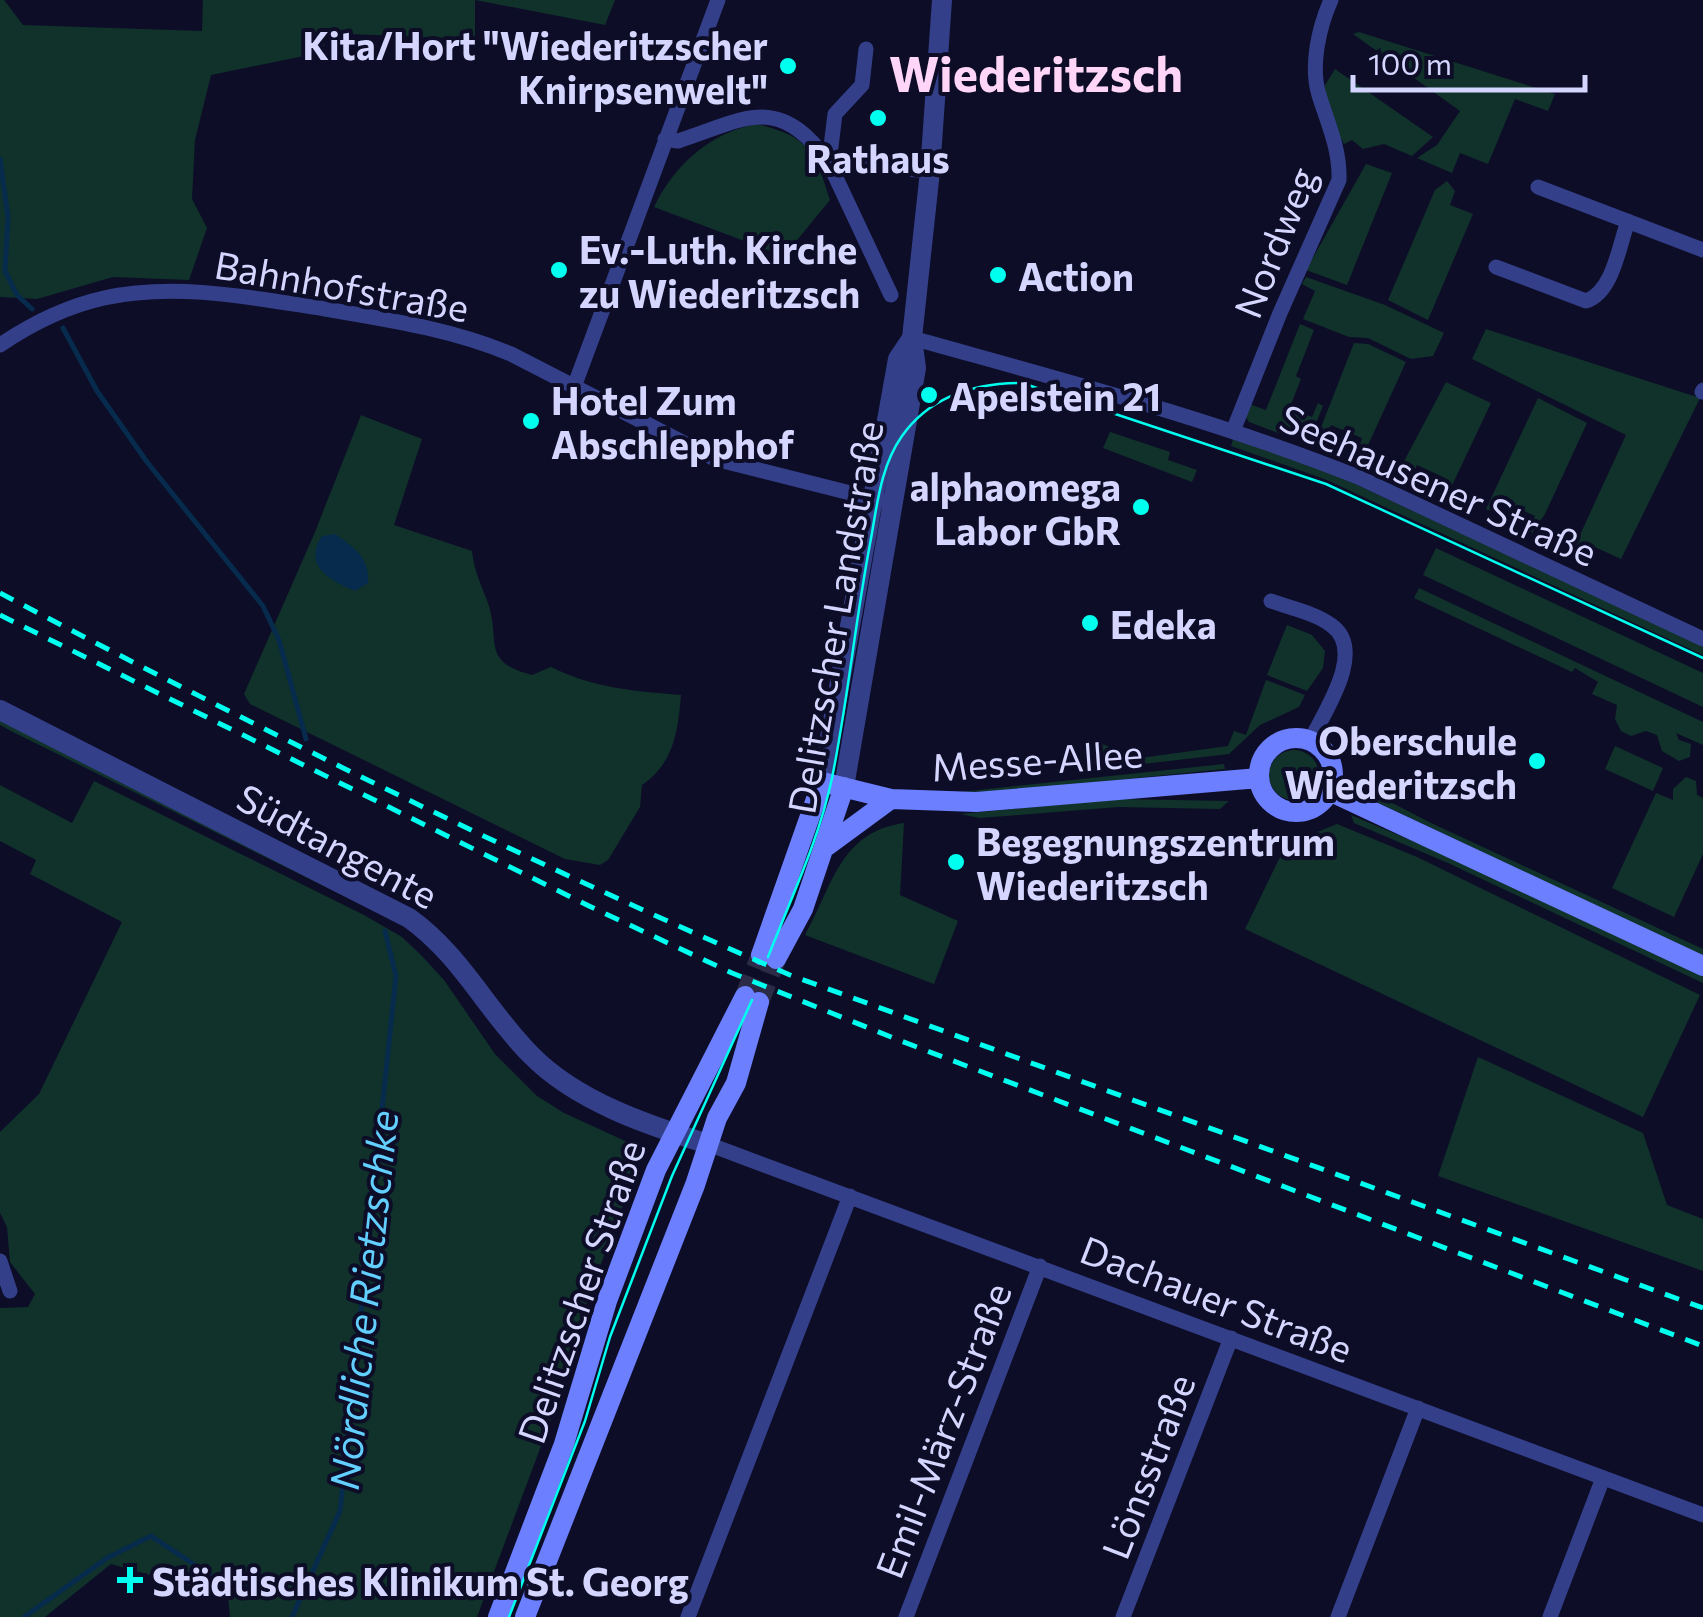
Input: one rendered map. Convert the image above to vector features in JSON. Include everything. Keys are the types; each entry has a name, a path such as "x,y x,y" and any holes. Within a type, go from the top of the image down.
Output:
{"main road":[{"path":"1292,738 1310,741 1331,762 1330,791 1312,808 1287,811 1265,796 1258,778 1262,759 1274,744 1292,738"},
{"name":"Messe-Allee","path":"822,782 892,799 976,802 1258,778"},
{"name":"Delitzscher Landstraße","path":"822,782 768,957 802,908 844,787"},
{"path":"1330,791 1703,966"},
{"path":"825,848 892,799"},
{"name":"Delitzscher Straße","path":"499,1617 564,1444 607,1301 656,1170 752,999 736,1083 708,1144 525,1617"}],"street":[{"path":"574,387 718,0"},
{"name":"Delitzscher Landstraße","path":"844,787 898,360 912,338 930,171 942,0"},
{"name":"Nordweg","path":"1234,431 1280,313 1339,180 1340,160 1316,78 1328,8"},
{"path":"828,163 835,114 862,85 866,49"},
{"path":"666,139 678,141 751,115 777,120 812,140 828,163 891,295"},
{"path":"828,163 930,171"},
{"path":"1538,187 1703,250"},
{"path":"1496,267 1586,301 1598,297 1628,222"},
{"name":"Bahnhofstraße","path":"0,344 56,314 106,297 196,292 431,328 476,340 715,459 881,500"},
{"name":"Seehausener Straße","path":"912,338 1234,431 1358,477 1703,640"},
{"name":"Delitzscher Landstraße","path":"822,782 881,500"},
{"path":"1271,601 1328,622 1346,646 1346,664 1310,741"},
{"name":"Südtangente","path":"0,710 365,895 422,928 449,951 516,1038 546,1070 588,1097 708,1144"},
{"name":"Dachauer Straße","path":"708,1144 1703,1515"},
{"path":"688,1617 850,1196"},
{"path":"0,1261 10,1292"},
{"name":"Emil-März-Straße","path":"906,1617 1040,1266"},
{"name":"Lönsstraße","path":"1124,1617 1231,1338"},
{"path":"1338,1617 1418,1408"},
{"path":"1550,1617 1604,1478"}],"green space":[{"path":"0,0 23,25 202,31 203,0 475,0 475,39 324,33 324,52 211,75 195,140 192,199 207,228 189,280 113,277 37,299 0,297"},
{"path":"475,0 615,0 605,25"},
{"path":"1359,32 1555,94 1548,111 1515,99 1488,164 1460,153 1452,173 1417,158 1437,145 1460,111 1353,34"},
{"path":"1335,69 1433,137 1412,156 1384,144 1363,149 1352,140 1344,144 1333,125 1322,90"},
{"path":"757,124 788,134 807,148 820,169 830,200 784,256 654,207 672,177 696,153 724,134"},
{"path":"1366,164 1392,173 1347,285 1306,270"},
{"path":"1447,181 1455,191 1450,205 1473,214 1428,320 1388,300 1435,190"},
{"path":"1306,277 1385,305 1444,333 1433,356 1411,359 1368,338 1349,337 1303,319 1315,291 1302,284"},
{"path":"1300,324 1314,330 1296,376 1301,379 1290,407 1312,417 1318,403 1323,406 1310,438 1292,431 1289,437 1249,422 1245,416 1249,404 1266,410"},
{"path":"1486,329 1700,398 1621,559 1586,543 1581,553 1573,550 1626,435 1472,359"},
{"path":"1354,343 1368,344 1406,362 1364,454 1358,451 1362,438 1331,425 1325,438 1318,435"},
{"path":"1446,382 1491,403 1448,494 1440,490 1445,478 1417,465 1406,488 1393,482"},
{"path":"1538,398 1587,423 1545,514 1532,533 1528,531 1535,516 1500,500 1494,512 1486,509"},
{"path":"361,415 422,439 394,525 472,551 488,603 495,648 505,663 532,675 551,667 598,684 681,695 676,733 668,756 642,785 640,807 608,860 600,865 565,859 250,704 244,694"},
{"path":"1110,432 1170,452 1168,460 1197,470 1192,482 1103,448"},
{"path":"1233,439 1353,483 1703,646 1703,655 1327,480 1231,446"},
{"path":"1436,548 1703,673 1703,707 1423,575"},
{"path":"1419,588 1703,722 1703,745 1676,733 1679,740 1691,744 1690,757 1679,761 1662,751 1657,735 1646,731 1631,736 1621,731 1615,719 1617,705 1592,694 1598,682 1575,668 1572,672 1414,598"},
{"path":"1287,625 1312,635 1325,651 1323,668 1307,691 1267,675"},
{"path":"1266,680 1305,695 1299,707 1260,725 1229,754 1083,771 1094,741 1140,758 1228,746 1234,731 1246,735"},
{"path":"0,720 364,906 9,730 0,725"},
{"path":"1615,746 1663,768 1653,791 1605,769"},
{"path":"1294,750 1311,758 1319,775 1311,792 1294,800 1277,792 1269,775 1277,758"},
{"path":"1224,764 1225,769 1009,791 960,792"},
{"path":"1686,777 1696,781 1697,795 1703,798 1703,854 1674,917 1612,888 1656,793 1673,800 1673,789"},
{"path":"94,781 402,937 444,980 495,1054 537,1096 634,1145 641,1158 590,1293 550,1422 477,1617 230,1617 228,1597 111,1564 45,1617 0,1617 0,1308 28,1307 35,1294 10,1262 7,1227 0,1213 0,1132 39,1094 122,922 30,874 36,860 0,841 0,785 72,823"},
{"path":"1363,791 1703,949 1703,957 1362,795"},
{"path":"1117,799 1229,801 1220,809 1118,807 980,818 960,814"},
{"path":"1351,815 1703,975 1703,983 1354,823"},
{"path":"904,823 900,895 958,921 934,984 805,935 852,849 883,828"},
{"path":"1337,824 1417,857 1700,995 1643,1117 1245,929 1290,843"},
{"path":"1478,1057 1643,1133 1667,1205 1703,1219 1703,1271 1438,1176"}],"water":[{"path":"335,534 354,549 366,567 368,583 355,591 329,577 317,564 315,556 322,536"}],"waterway":[{"name":"Nördliche Rietzschke","path":"0,159 8,217 5,271 17,295 32,309"},
{"name":"Nördliche Rietzschke","path":"63,328 97,391 147,462 263,606 279,640 306,739"},
{"name":"Nördliche Rietzschke","path":"292,1617 340,1511 396,976 385,931"},
{"name":"Nördliche Rietzschke","path":"24,1617 107,1558 151,1536 231,1589 307,1581"}],"tunnel":[{"path":"745,996 761,955"},
{"path":"759,1002 776,959"}],"tram line":[{"path":"768,957 804,869 826,801 884,474 895,448 914,422 926,410 955,394 1022,383 1326,484 1703,658"},
{"path":"509,1617 585,1421 610,1337 672,1176 752,1000"}],"railway":[{"path":"0,593 391,792 790,975 1703,1308"},
{"path":"0,615 732,973 1703,1346"}],"place":[{"name":"Kita/Hort \"Wiederitzscher Knirpsenwelt\"","path":"788,66"},
{"name":"Rathaus","path":"878,118"},
{"name":"Ev.-Luth. Kirche zu Wiederitzsch","path":"559,270"},
{"name":"Action","path":"998,275"},
{"name":"Apelstein 21","path":"929,395"},
{"name":"Hotel Zum Abschlepphof","path":"531,421"},
{"name":"alphaomega Labor GbR","path":"1141,507"},
{"name":"Edeka","path":"1090,623"},
{"name":"Oberschule Wiederitzsch","path":"1537,761"},
{"name":"Begegnungszentrum Wiederitzsch","path":"956,862"},
{"name":"Städtisches Klinikum St. Georg","path":"130,1580"}],"district":[{"name":"Wiederitzsch","path":"1036,72"}]}
